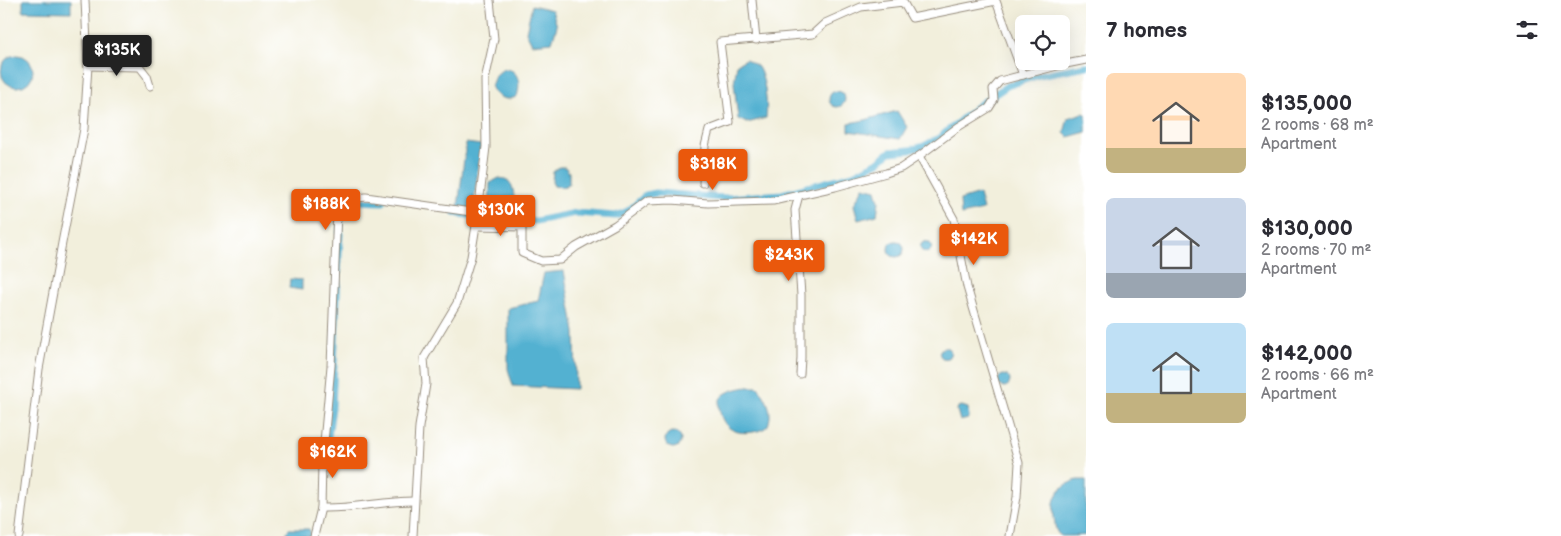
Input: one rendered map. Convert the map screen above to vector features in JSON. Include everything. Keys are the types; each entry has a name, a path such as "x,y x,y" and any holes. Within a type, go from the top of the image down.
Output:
{"street":[{"path":"19,536 39,369 84,129 88,66 85,0"},
{"path":"413,536 419,427 426,384 424,358 457,303 470,257 478,213 486,147 485,80 494,39 490,0"},
{"path":"752,0 756,40"},
{"path":"703,183 705,146 709,130 730,122 720,42 813,34 825,24 861,7 903,2 912,18 996,1 1023,75"},
{"path":"476,226 522,227 522,253 541,260 560,260 576,247 616,225 647,201 773,201 835,188 901,168 958,127 989,108 994,100 993,89 1000,81 1086,60"},
{"path":"88,66 140,67 147,76 150,86"},
{"path":"919,156 954,219 967,286 1019,463 1017,497 1010,536"},
{"path":"799,195 795,210 801,295 800,374"},
{"path":"314,536 321,508 322,464 331,366 339,203 349,199 366,197 478,213"},
{"path":"321,508 357,507 391,501 414,501"}],"water":[{"path":"23,0 71,0 71,12 23,11"},
{"path":"532,5 552,10 557,26 552,42 532,44 526,32"},
{"path":"17,55 23,56 28,60 32,65 32,77 28,82 23,86 17,87 11,86 6,82 2,77 1,71 2,65 6,60 11,56"},
{"path":"746,59 760,70 767,106 766,118 747,123 738,119 734,83 737,64"},
{"path":"503,69 512,71 518,78 517,96 513,98 505,99 498,96 491,86 495,76"},
{"path":"837,91 845,99 837,107 829,99"},
{"path":"897,111 907,127 900,139 849,131 849,123"},
{"path":"1083,113 1086,114 1086,132 1068,137 1064,133 1068,118"},
{"path":"466,143 481,145 473,209 458,207"},
{"path":"559,167 565,167 569,172 569,184 563,187 554,186 552,182 553,172"},
{"path":"499,178 510,182 514,194 513,212 503,215 489,211 490,183"},
{"path":"863,187 876,190 879,201 877,215 858,220 854,205"},
{"path":"979,194 983,210 961,215 960,200"},
{"path":"896,241 902,243 904,249 902,255 896,257 890,255 888,249 890,243"},
{"path":"926,241 932,247 926,253 920,247"},
{"path":"564,271 575,332 576,389 513,386 508,369 508,308 538,301 544,273"},
{"path":"290,279 302,280 302,290 289,288"},
{"path":"945,347 951,353 945,359 939,353"},
{"path":"1002,375 1006,375 1010,381 1006,387 1002,387 998,383 998,379"},
{"path":"747,387 758,387 768,403 770,417 768,426 765,428 743,433 727,426 723,421 719,402 728,392"},
{"path":"958,407 968,408 969,417 960,421 957,410"},
{"path":"673,432 681,440 673,448 665,440"},
{"path":"352,445 358,445 362,452 358,459 352,459 348,455 348,449"},
{"path":"1077,480 1086,480 1086,535 1062,536 1055,527 1054,502 1063,487"},
{"path":"289,529 309,529 312,536 286,536"}],"waterway":[{"path":"481,218 536,221 576,213 616,216 628,211 646,195 656,193 725,198 782,194 853,175 878,162 890,152 910,150 924,146 938,139 979,105 1007,86 1039,75 1086,66"},
{"path":"327,444 332,407 341,209 346,203 354,201 383,202"},
{"path":"455,213 472,216"}]}
